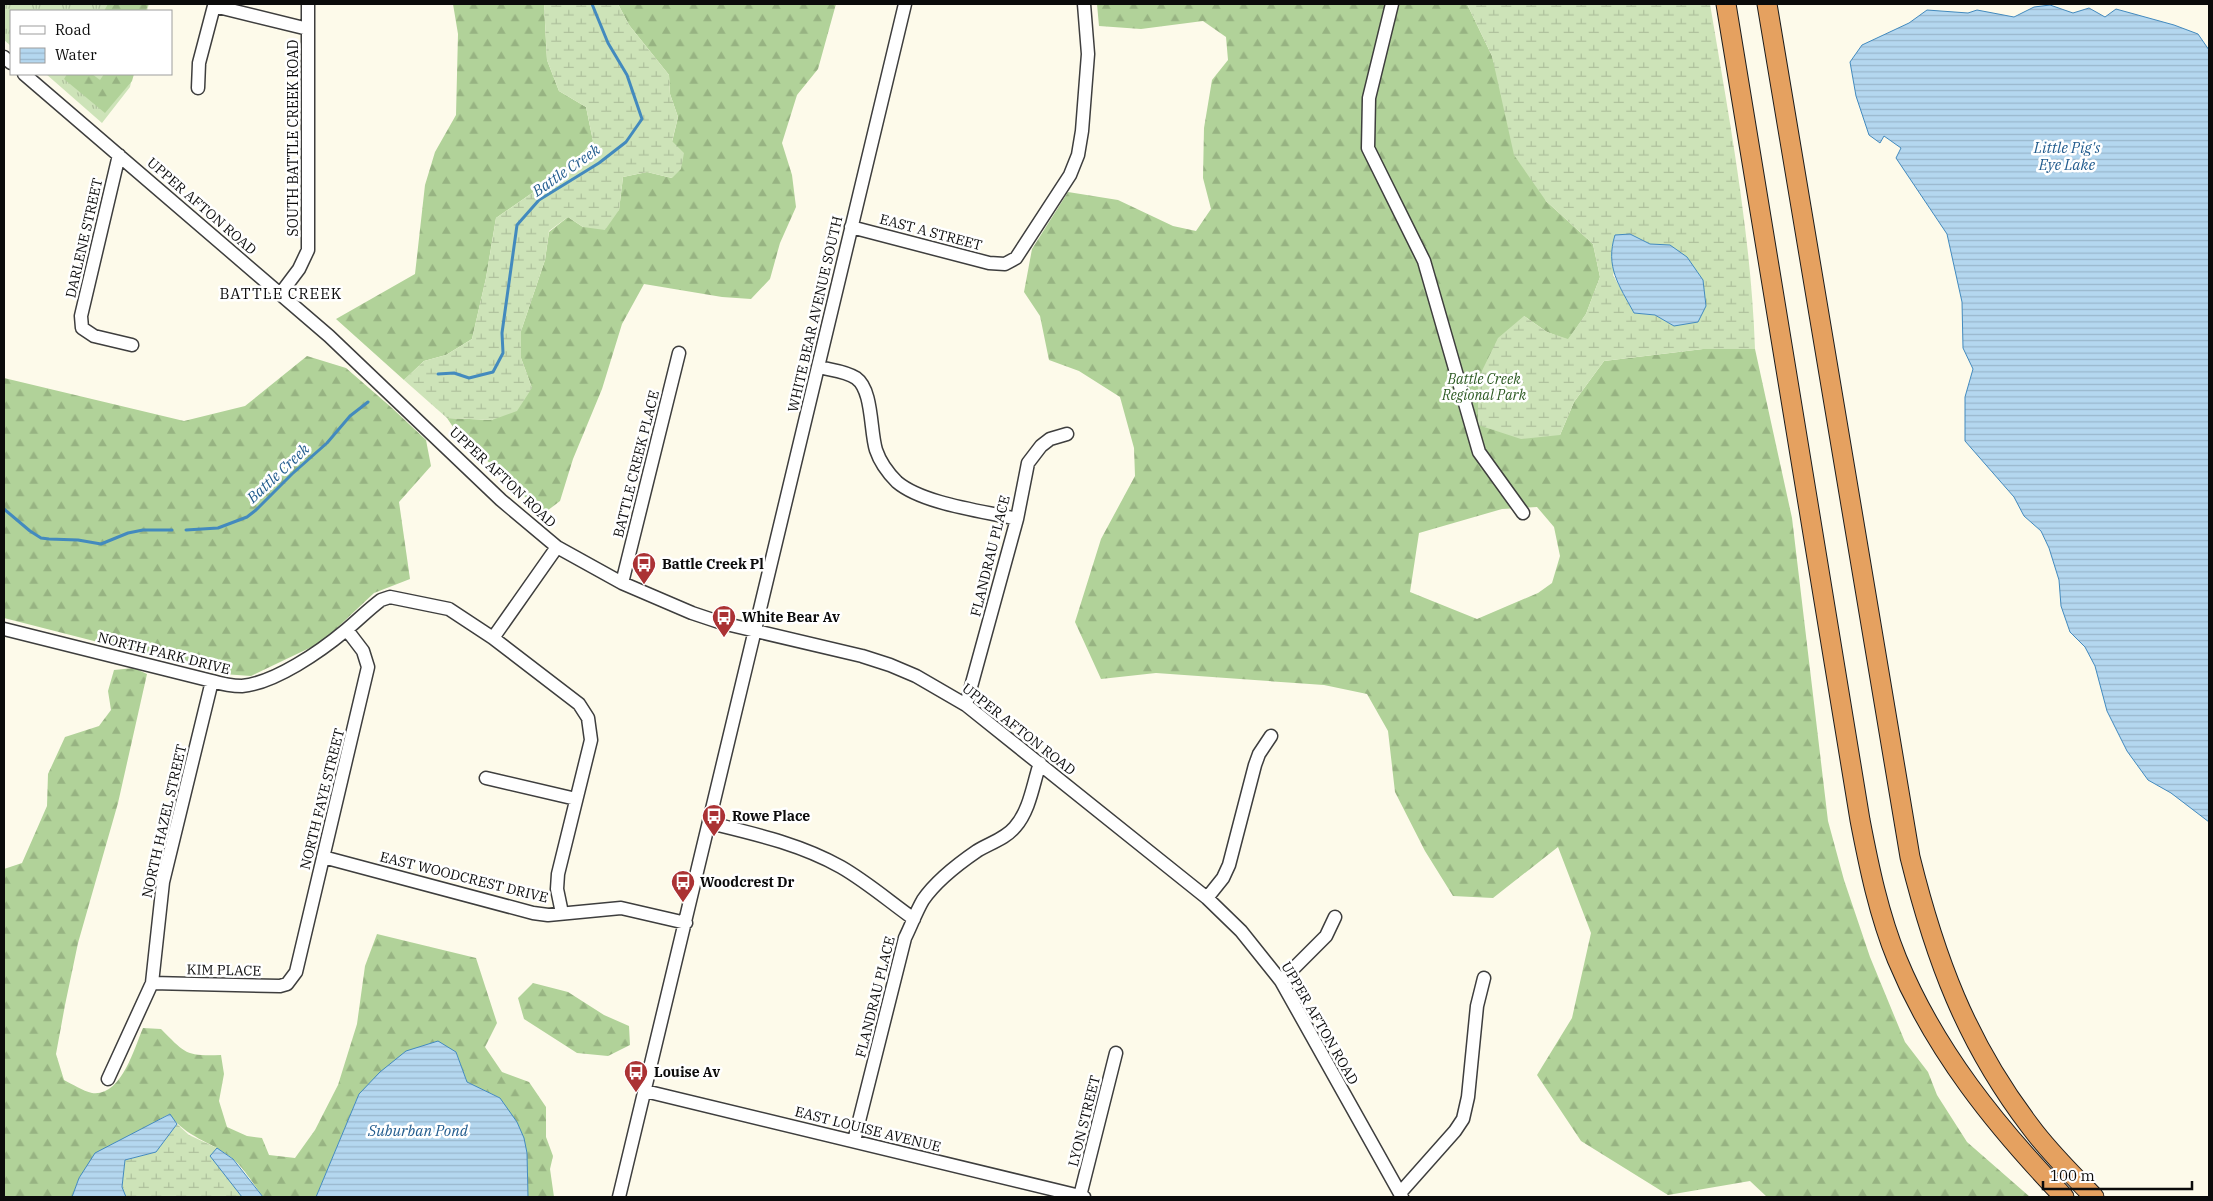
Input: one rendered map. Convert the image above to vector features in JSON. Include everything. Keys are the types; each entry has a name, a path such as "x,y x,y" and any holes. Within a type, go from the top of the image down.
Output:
{"highway":[{"path":"1726,4 1860,820 1879,906 1898,960 1915,997 1952,1063 2003,1132 2064,1197"},
{"path":"1767,4 1910,857 1928,927 1954,999 1988,1064 2031,1127 2054,1155 2094,1197"}],"street":[{"name":"SOUTH BATTLE CREEK ROAD","path":"281,294 299,269 308,250 308,4"},
{"name":"WHITE BEAR AVENUE SOUTH","path":"619,1197 905,4"},
{"name":"EAST A STREET","path":"851,226 989,263 1005,264 1016,258 1070,175 1078,155 1082,131 1088,54 1084,4"},
{"path":"1392,4 1369,98 1368,148 1424,261 1479,452 1523,512"},
{"path":"198,88 199,63 214,6 308,29"},
{"name":"UPPER AFTON ROAD","path":"25,75 344,349 517,515 557,547 622,583 692,613 862,656 890,665 925,681 966,705 1206,898 1240,931 1281,981 1401,1195"},
{"name":"DARLENE STREET","path":"119,155 81,316 82,328 94,336 132,345"},
{"name":"BATTLE CREEK PLACE","path":"622,583 679,353"},
{"path":"819,368 848,374 860,380 867,394 876,450 886,469 904,487 927,498 1017,519"},
{"name":"FLANDRAU PLACE","path":"966,705 1017,519 1027,468 1034,454 1050,440 1067,434"},
{"path":"557,547 493,638 579,704 588,718 591,740 558,874 557,889 562,913"},
{"name":"NORTH PARK DRIVE","path":"4,629 229,685 256,684 300,662 347,630 381,600 390,597 449,608 493,638"},
{"name":"NORTH FAYE STREET","path":"292,979 296,972 368,667 363,651 347,630"},
{"name":"NORTH HAZEL STREET","path":"108,1079 152,983 163,882 212,681"},
{"path":"1206,898 1223,878 1229,865 1255,765 1262,749 1272,736"},
{"name":"FLANDRAU PLACE","path":"854,1141 905,938 914,919 924,899 941,880 975,853 1004,837 1015,828 1027,806 1040,763"},
{"path":"486,778 576,799"},
{"path":"710,823 792,844 815,854 865,883 914,919"},
{"name":"EAST WOODCREST DRIVE","path":"323,857 533,913 562,913 620,908 686,922"},
{"path":"1281,981 1322,941 1335,917"},
{"path":"1401,1195 1456,1131 1463,1119 1468,1097 1477,1006 1484,978"},
{"name":"KIM PLACE","path":"152,983 280,986 287,984 292,979"},
{"name":"LYON STREET","path":"1082,1197 1116,1053"},
{"name":"EAST LOUISE AVENUE","path":"645,1091 1082,1197"}],"green space":[{"path":"4,4 149,4 147,10 10,10 10,45 4,40"},
{"path":"108,4 148,4 146,10 105,10"},
{"path":"453,4 544,4 547,60 559,91 586,107 593,141 568,168 496,218 486,278 472,339 446,355 424,361 404,380 336,319 415,274 425,185 435,152 456,115 458,34"},
{"path":"544,4 618,4 629,25 669,75 670,94 678,117 672,141 684,153 681,169 672,178 647,172 623,177 619,210 605,230 583,227 568,217 549,231 545,260 521,331 521,358 532,388 517,411 492,420 447,418 404,380 424,361 446,355 472,339 486,278 496,218 568,168 593,141 586,107 559,91 547,60"},
{"path":"618,4 836,4 818,69 797,95 782,143 792,175 796,207 780,243 770,279 751,299 722,297 644,284 622,324 602,389 573,459 560,501 543,514 455,430 447,418 492,420 532,388 521,358 521,331 545,260 549,232 568,217 583,227 619,210 623,177 647,172 672,178 672,142 678,117 670,94 669,75 629,25"},
{"name":"Battle Creek Regional Park","path":"1097,4 1467,4 1492,56 1503,97 1546,201 1593,244 1600,277 1586,314 1568,340 1547,332 1524,316 1560,435 1574,402 1604,361 1703,349 1755,349 1792,518 1828,821 1844,880 1870,957 1905,1042 1928,1072 1937,1095 1967,1142 2030,1197 1767,1197 1750,1181 1668,1195 1581,1141 1537,1075 1572,1018 1591,933 1558,847 1493,898 1453,896 1425,851 1395,792 1388,731 1367,694 1324,685 1156,673 1101,679 1075,622 1101,539 1135,476 1134,448 1120,397 1079,371 1049,360 1040,316 1024,292 1032,249 1068,192 1118,200 1173,226 1196,231 1211,209 1203,178 1204,128 1212,80 1228,60 1226,37 1203,21 1141,29 1099,26","holes":["1537,507 1554,527 1560,556 1552,583 1538,593 1477,619 1410,592 1419,533 1502,509"]},
{"path":"1467,4 1710,4 1732,133 1744,219 1753,306 1755,349 1703,349 1604,361 1574,402 1560,435 1521,439 1478,425 1478,379 1498,338 1524,316 1547,332 1568,339 1586,314 1600,277 1593,244 1546,201 1514,155 1492,56","holes":["1630,234 1650,244 1674,326 1655,315 1634,313 1613,275"]},
{"path":"47,75 133,75 130,87 102,123"},
{"path":"66,75 93,75 100,80 103,75 134,75 132,81 105,113 64,79"},
{"path":"307,356 346,368 426,440 431,466 399,502 410,579 374,593 322,642 251,676 223,674 4,618 4,378 184,421 245,406"},
{"path":"134,668 147,674 118,803 78,943 65,1005 56,1054 64,1080 92,1093 102,1092 119,1080 131,1059 143,1028 161,1029 187,1052 200,1055 221,1055 224,1074 219,1101 227,1127 247,1136 262,1138 269,1155 295,1158 315,1130 338,1085 357,1024 365,966 377,934 476,958 497,1023 485,1047 502,1072 529,1082 546,1107 546,1137 553,1156 550,1169 554,1197 528,1197 528,1178 500,1098 467,1082 456,1052 359,1094 316,1197 263,1197 232,1158 183,1129 169,1114 120,1142 79,1178 72,1197 4,1197 4,869 22,863 47,806 48,774 65,737 99,726 111,710 108,691 114,670"},
{"path":"533,983 568,992 604,1015 629,1026 630,1045 608,1056 577,1053 524,1019 518,998"},
{"path":"177,1124 189,1135 217,1148 211,1156 242,1197 126,1197 122,1187 125,1160 156,1152"}],"water":[{"name":"Little Pig's Eye Lake","path":"2050,5 2073,13 2089,8 2105,17 2116,9 2174,25 2198,34 2209,50 2209,822 2171,793 2148,780 2127,751 2107,711 2095,666 2085,647 2070,632 2061,606 2059,580 2049,548 2041,531 2024,516 2014,497 1965,441 1965,397 1973,369 1963,348 1962,302 1947,234 1896,158 1901,148 1884,136 1880,143 1869,135 1856,96 1850,62 1862,45 1909,23 1927,10 1968,13 1977,10 2014,17 2034,7"},
{"path":"1630,234 1650,244 1670,245 1687,257 1703,280 1706,306 1698,322 1674,326 1655,315 1634,313 1615,276 1612,257 1615,235"},
{"name":"Suburban Pond","path":"438,1041 456,1052 467,1082 500,1098 517,1122 524,1138 527,1153 528,1197 316,1197 359,1094 380,1072 406,1051"},
{"path":"170,1114 177,1124 156,1152 125,1160 122,1187 126,1197 72,1197 79,1178 95,1153"},
{"path":"217,1148 233,1159 263,1197 242,1197 210,1156"}],"waterway":[{"name":"Battle Creek","path":"438,374 454,373 469,378 493,372 503,353 502,333 517,225 539,200 599,163 626,142 642,119 627,75 608,43 592,4"},
{"name":"Battle Creek","path":"186,530 218,528 247,517 327,443 350,416 368,402"},
{"name":"Battle Creek","path":"4,509 41,538 78,540 101,544 128,533 143,530 172,530"}],"place":[{"name":"Battle Creek Pl","path":"644,585"},
{"name":"White Bear Av","path":"724,638"},
{"name":"Rowe Place","path":"714,837"},
{"name":"Woodcrest Dr","path":"683,903"},
{"name":"Louise Av","path":"636,1093"}],"district":[{"name":"BATTLE CREEK","path":"281,293"}]}
